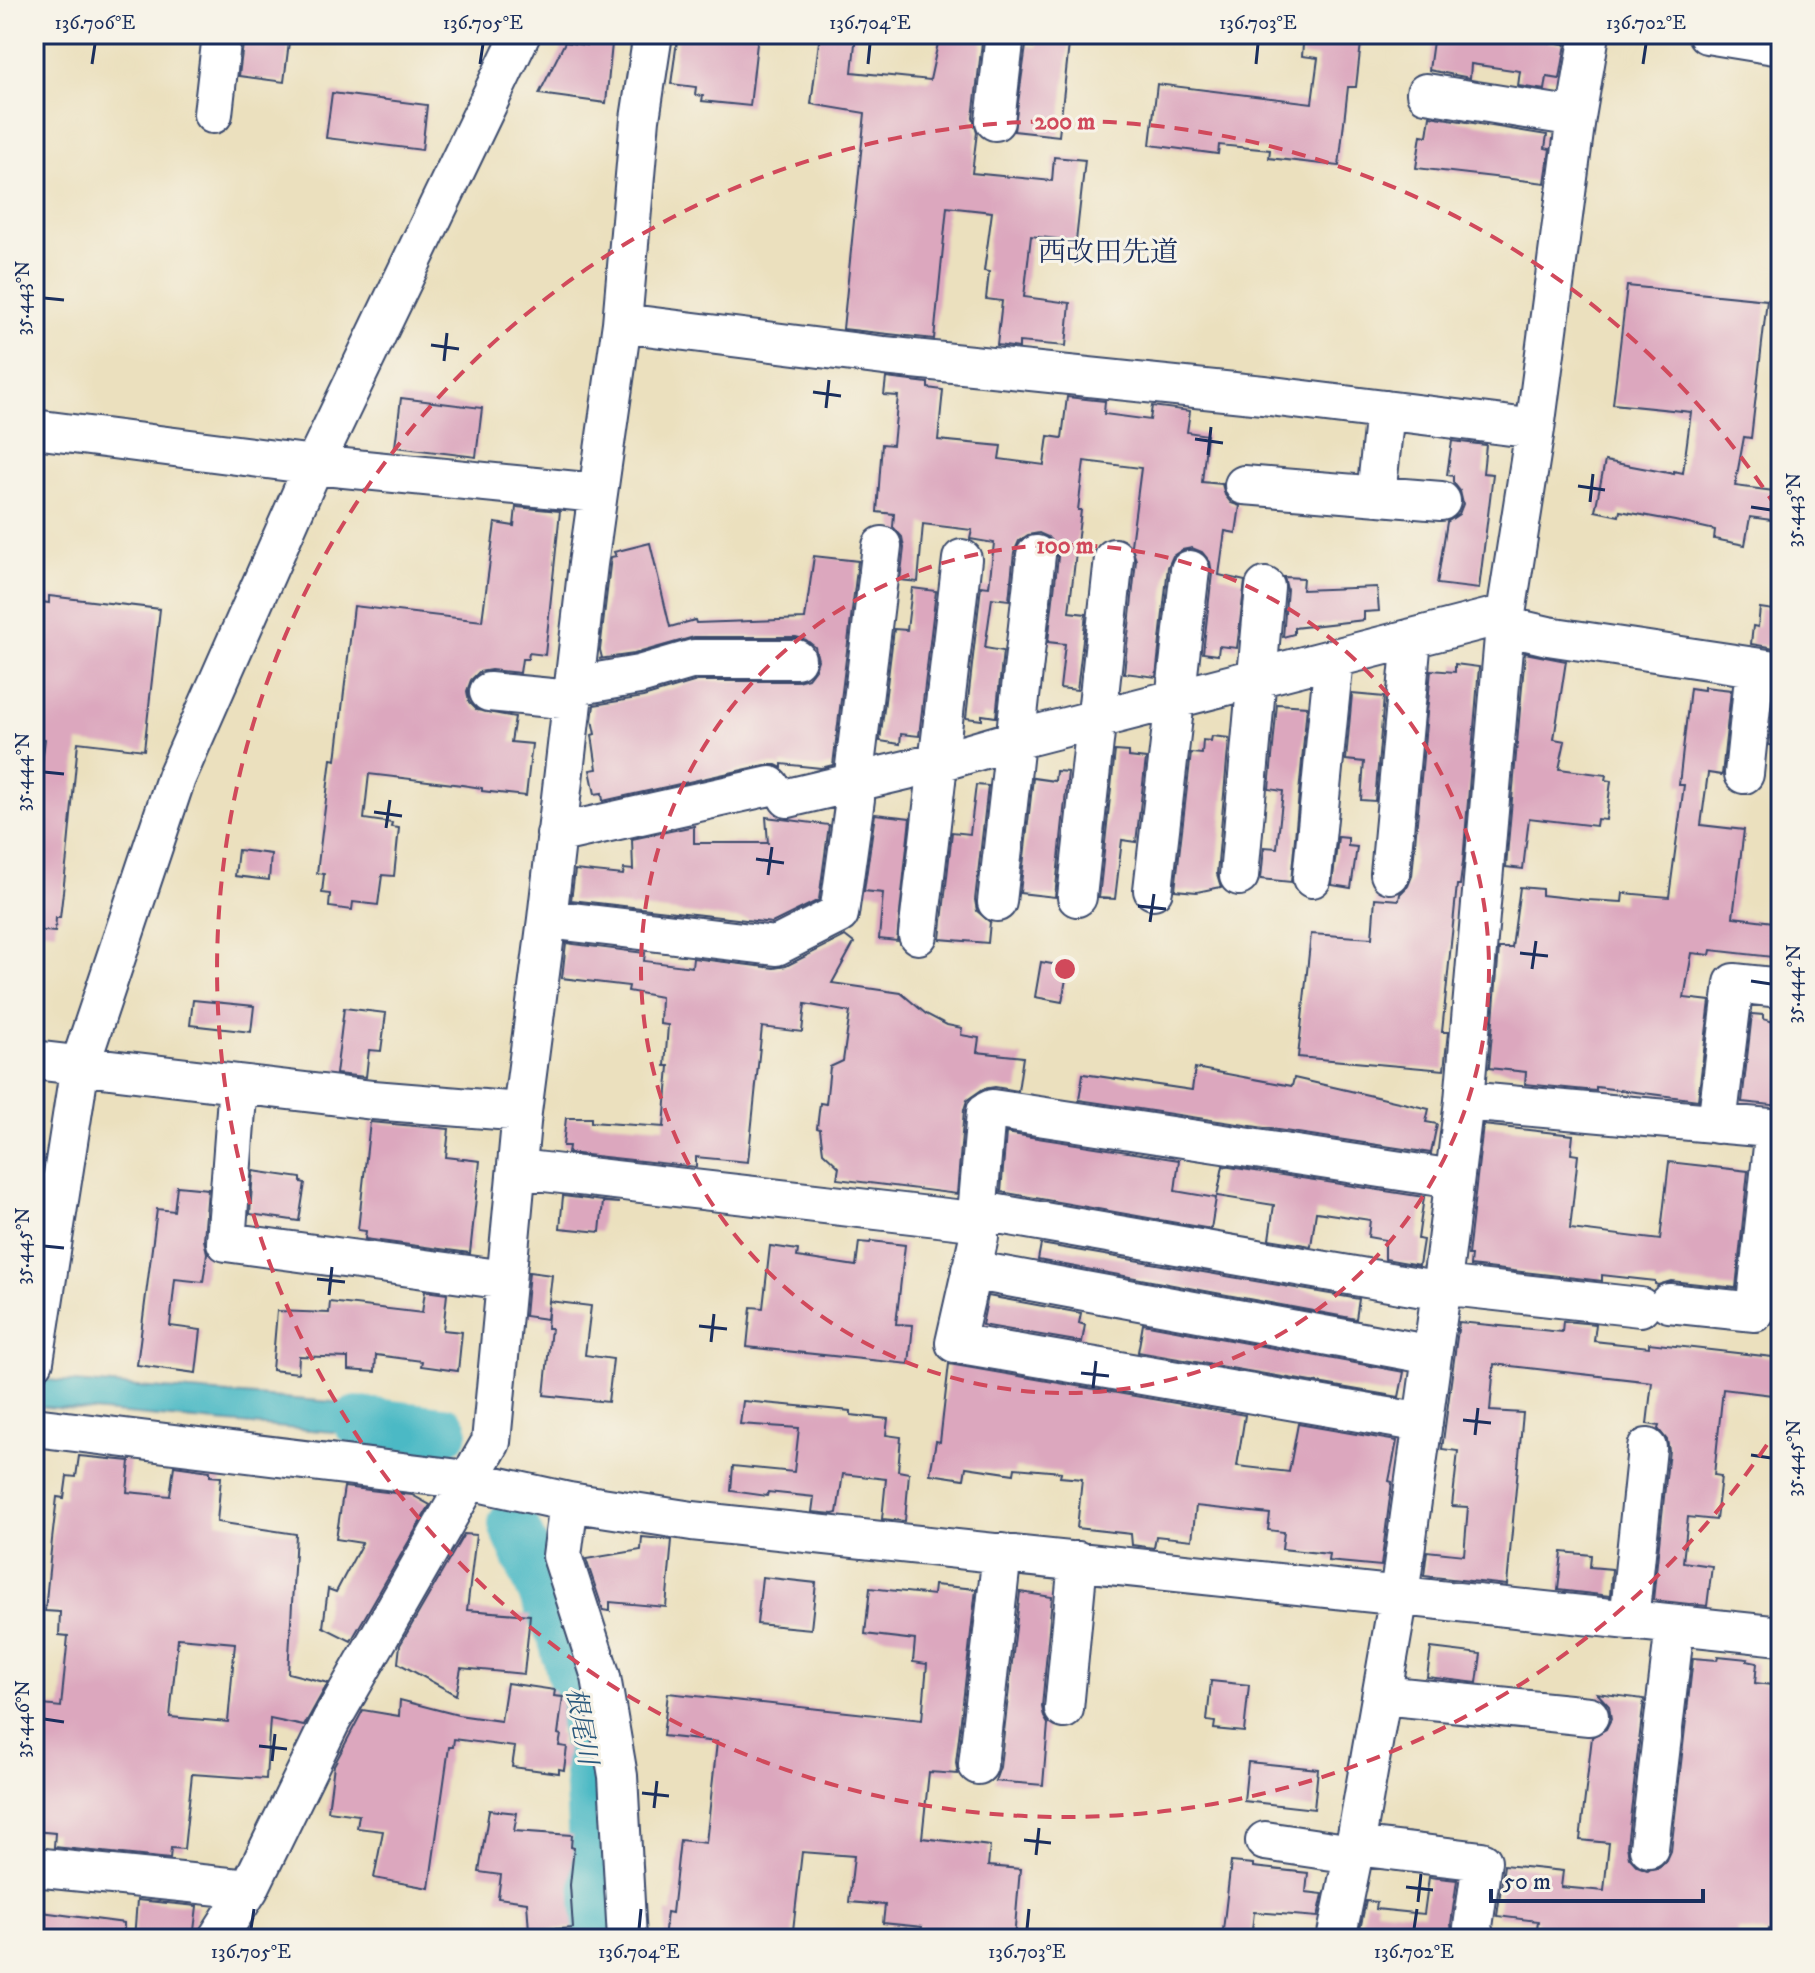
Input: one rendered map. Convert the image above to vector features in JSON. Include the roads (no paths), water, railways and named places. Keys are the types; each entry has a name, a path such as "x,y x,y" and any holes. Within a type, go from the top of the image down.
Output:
{"street":[{"path":"213,114 222,34"},
{"path":"35,1352 80,1065 176,778 314,465 521,34"},
{"path":"217,1939 249,1889 331,1721 491,1442 522,1112 597,493 622,323 640,119 653,34"},
{"path":"995,121 1005,34"},
{"path":"1336,1939 1399,1595 1441,1288 1464,1101 1505,620 1590,34"},
{"path":"1707,34 1781,46"},
{"path":"1426,93 1576,117"},
{"path":"622,323 884,356 1218,390 1535,429"},
{"path":"1376,496 1385,410"},
{"path":"34,429 314,465 597,493"},
{"path":"1244,485 1441,501"},
{"path":"547,919 776,946 839,914 855,799 853,782 882,546"},
{"path":"997,902 1036,555"},
{"path":"1077,897 1114,558"},
{"path":"918,935 962,559"},
{"path":"1153,890 1190,570"},
{"path":"1239,876 1265,587"},
{"path":"556,834 779,792 853,782 1412,638 1505,620 1548,636 1768,670 1744,774"},
{"path":"1390,874 1412,638"},
{"path":"1312,878 1334,658"},
{"path":"489,692 573,693 694,659 796,659"},
{"path":"1717,1124 1734,983 1781,988"},
{"path":"34,1060 373,1100 522,1112"},
{"path":"238,1084 226,1242 506,1280"},
{"path":"518,1169 964,1220 981,1211 1441,1288 1755,1312 1778,1128 1464,1101"},
{"path":"1423,1423 955,1343 979,1237 977,1214 986,1112 992,1109 1454,1179"},
{"path":"971,1270 1432,1355"},
{"path":"34,1427 468,1480 569,1502 692,1521 1781,1636"},
{"path":"1629,1621 1647,1448"},
{"path":"569,1502 562,1556 601,1677 616,1762 627,1939"},
{"path":"978,1765 1002,1553"},
{"path":"1064,1709 1078,1561"},
{"path":"1649,1848 1675,1625"},
{"path":"1382,1695 1589,1716"},
{"path":"1265,1841 1482,1861 1473,1927 1476,1939"},
{"path":"34,1867 249,1889"}],"water":[{"path":"34,1379 425,1409 425,1440 34,1406"}],"waterway":[{"name":"根尾川","path":"357,1421 443,1431"},
{"name":"根尾川","path":"513,1524 562,1636 587,1734 598,1939"}],"district":[{"name":"西改田先道","path":"1108,252"}]}
